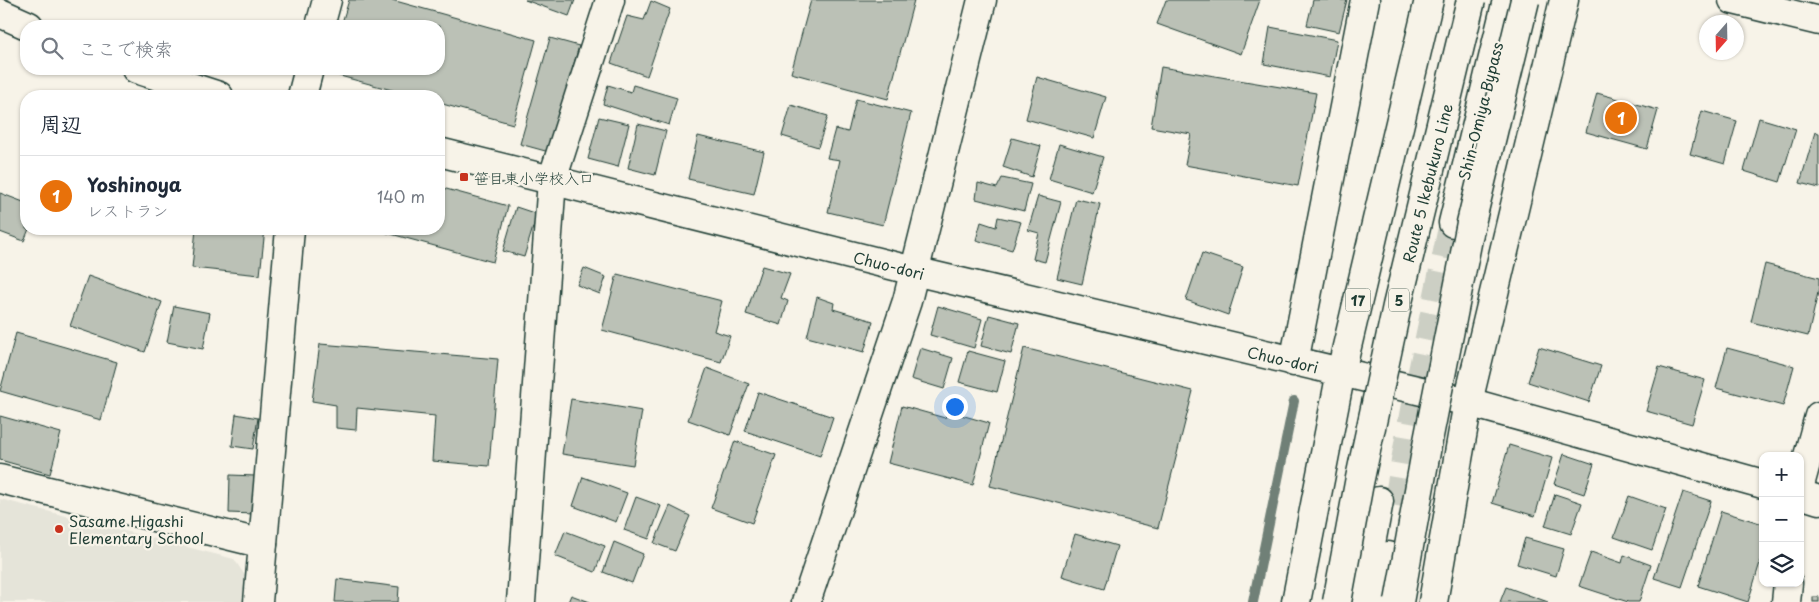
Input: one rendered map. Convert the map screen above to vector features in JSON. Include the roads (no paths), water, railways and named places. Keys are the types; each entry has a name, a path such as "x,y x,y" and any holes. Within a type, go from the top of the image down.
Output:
{"main road":[{"path":"322,20 327,0"},
{"path":"521,602 552,180 610,0"},
{"path":"806,602 907,301 982,0"},
{"path":"1294,362 1365,0"},
{"name":"17","path":"1296,602 1341,372 1429,0"},
{"name":"Route 5 Ikebukuro Line","path":"1337,602 1359,484 1397,306 1471,0"},
{"name":"Shin-Omiya Bypass","path":"1489,0 1445,221 1507,0"},
{"path":"1399,602 1427,446 1471,223 1526,0"},
{"path":"1433,602 1468,402 1564,0"},
{"path":"1733,0 1819,21"},
{"path":"0,13 20,22"},
{"path":"154,75 201,90"},
{"path":"303,90 307,75"},
{"name":"Chuo-dori","path":"445,153 914,271 1468,402 1759,483"},
{"path":"258,602 289,235"},
{"path":"1804,470 1819,416"},
{"path":"0,479 263,544"},
{"path":"1804,495 1819,500"},
{"path":"1360,602 1388,503 1380,602"},
{"path":"1786,602 1788,587"}],"waterway":[{"path":"1253,602 1294,401"}],"tunnel":[{"path":"1397,506 1414,410 1453,223"}],"place":[{"name":"Yoshinoya","path":"1621,118"},
{"name":"笹目東小学校入口","path":"464,177"},
{"name":"Sasame Higashi Elementary School","path":"59,529"}]}
